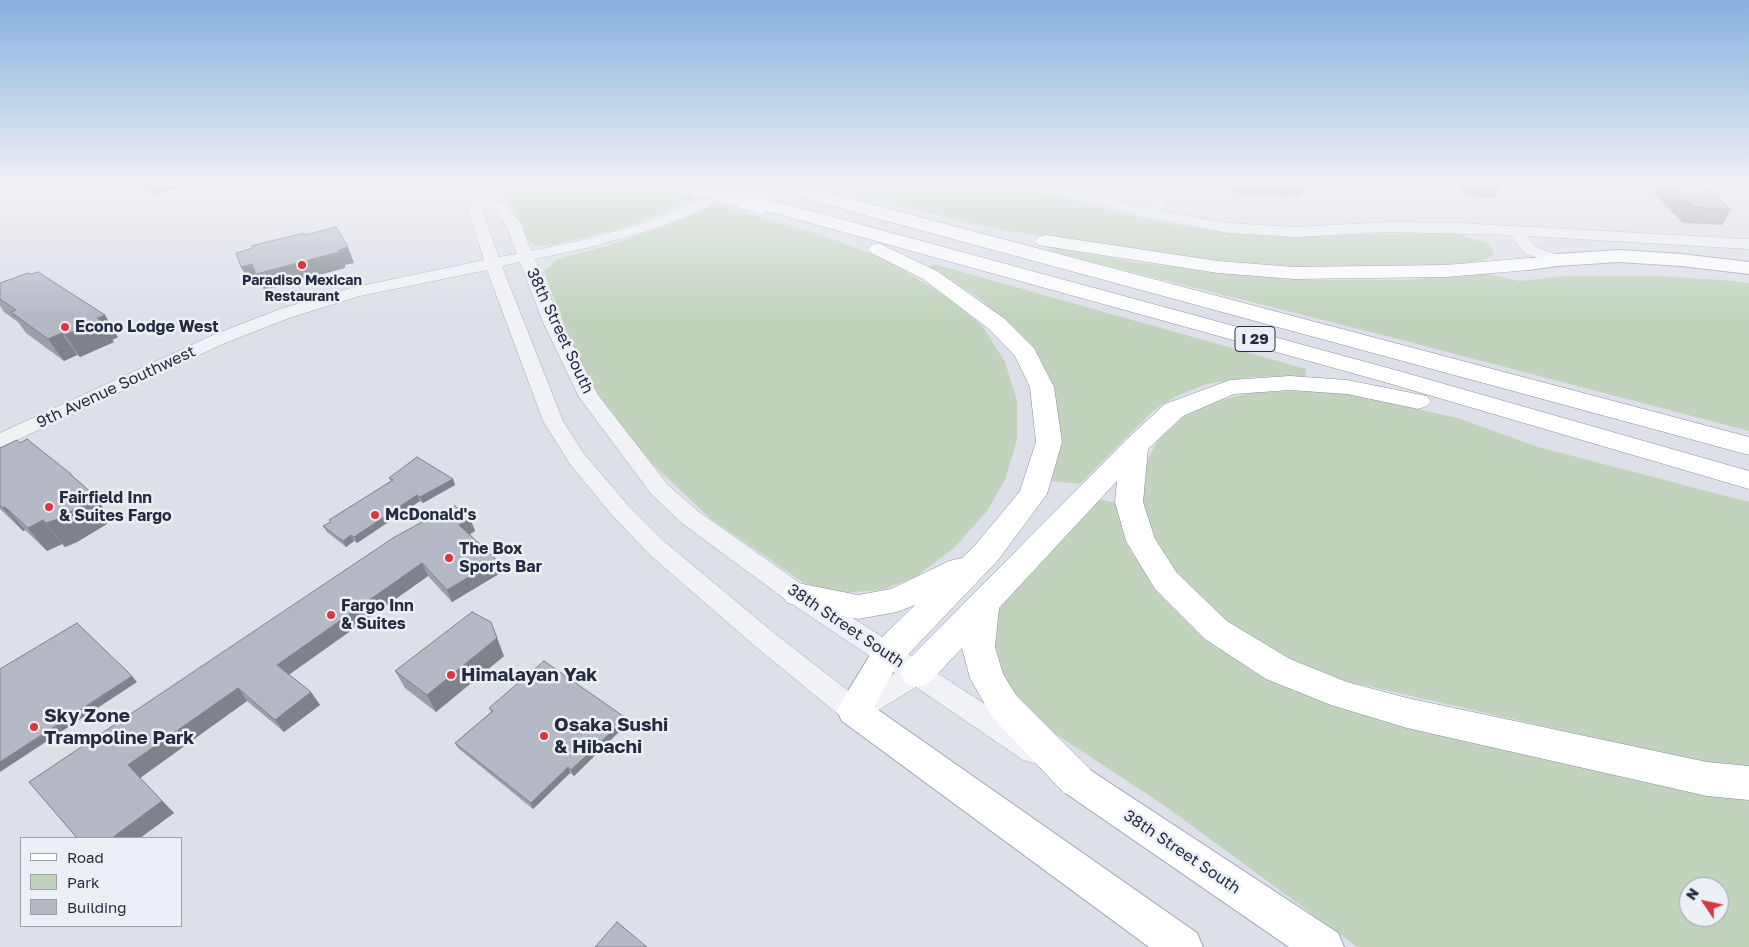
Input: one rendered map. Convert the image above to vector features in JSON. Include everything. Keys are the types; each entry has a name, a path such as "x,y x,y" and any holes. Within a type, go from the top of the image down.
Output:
{"highway":[{"path":"827,229 897,257 930,275 997,324 1026,353 1042,387 1050,442 1033,494 988,551 887,654"},
{"name":"I 29","path":"854,229 1390,376 1749,480"},
{"name":"I 29","path":"940,229 1749,446"},
{"path":"975,229 1096,250 1218,267 1294,273 1446,271 1529,264"},
{"path":"917,673 983,607 1135,446 1174,410 1230,388 1290,383 1347,387 1433,404 1519,426 1657,453"},
{"path":"1135,446 1129,502 1141,541 1166,581 1216,630 1278,669 1343,695 1407,713 1707,779 1749,783"},
{"path":"798,595 858,608 897,600 944,578 988,551"},
{"path":"983,607 978,647 987,678 1004,706 1077,781"}],"main road":[{"path":"1529,264 1557,260 1619,256 1682,260 1749,268"},
{"path":"1529,264 1546,269 1707,272 1749,275"},
{"path":"1707,272 1749,279"},
{"path":"887,654 854,711 1183,947"},
{"name":"38th Street South","path":"1077,781 1324,947"}],"street":[{"path":"482,229 503,294 553,422 576,459 619,509 658,549 765,640 854,711 917,673"},
{"name":"38th Street South","path":"515,229 551,320 589,397 660,490 691,518 798,595 1077,781"},
{"name":"9th Avenue Southwest","path":"0,441 219,339 286,313 357,292 585,244 638,229"},
{"path":"1249,229 1295,232 1348,229"},
{"path":"1466,229 1749,244"},
{"path":"1494,230 1529,264"},
{"path":"1514,231 1530,250 1557,260"}],"green space":[{"path":"523,229 616,229 557,244 538,246 529,241"},
{"path":"657,229 801,229 883,258 946,296 983,327 1005,362 1017,400 1017,440 1005,480 987,511 953,549 914,578 881,590 840,593 804,583 711,519 642,454 599,398 572,345 544,272 556,260"},
{"path":"1001,229 1205,229 1232,233 1296,236 1454,233 1489,244 1495,254 1481,261 1428,268 1322,270 1199,261 1071,242"},
{"path":"1049,246 1134,262 1234,274 1313,280 1405,280 1483,273 1519,281 1565,276 1654,276 1749,283 1749,431 1375,333 1049,251"},
{"path":"934,264 1306,369 1306,376 1251,377 1207,384 1176,396 1153,411 1080,484 1051,481 1060,445 1014,329 975,295 927,267"},
{"path":"1307,391 1353,395 1458,418 1538,447 1749,502 1749,767 1701,762 1328,677 1272,652 1220,618 1184,584 1159,551 1141,510 1141,472 1158,440 1182,418 1216,401 1255,392"},
{"path":"1099,499 1116,503 1130,550 1164,598 1210,640 1257,670 1749,799 1749,947 1357,947 1165,806 1042,725 1007,687 992,660 990,632 1004,599"}],"building":[{"path":"328,229 337,229 348,247 338,250 339,252 256,274 252,264 241,267 236,253 253,248 251,246 304,233 305,235"},
{"path":"38,272 105,315 97,318 100,320 65,335 62,333 48,339 11,312 16,310 0,299 0,283 28,273"},
{"name":"Fairfield Inn & Suites Fargo","path":"27,439 93,494 86,498 89,501 58,519 46,523 43,520 28,528 5,507 3,508 0,505 0,448 17,440 20,443"},
{"name":"McDonald's","path":"417,457 453,479 420,497 417,495 354,537 351,535 343,541 323,526 331,522 329,520 393,480 389,478"},
{"name":"Fargo Inn & Suites","path":"455,506 470,518 459,525 497,560 447,590 422,563 277,665 311,692 275,720 238,688 128,765 162,801 113,837 76,837 29,782 393,538 444,510 446,511"},
{"path":"472,612 491,622 497,638 427,695 395,671"},
{"name":"Sky Zone Trampoline Park","path":"77,623 132,676 0,762 0,669"},
{"name":"Osaka Sushi & Hibachi","path":"544,661 626,718 571,770 568,767 531,803 455,743 493,711 489,708"},
{"path":"617,922 647,947 595,947"}],"place":[{"name":"Paradiso Mexican Restaurant","path":"302,265"},
{"name":"Econo Lodge West","path":"65,327"},
{"name":"Fairfield Inn & Suites Fargo","path":"49,507"},
{"name":"McDonald's","path":"375,515"},
{"name":"The Box Sports Bar","path":"449,558"},
{"name":"Fargo Inn & Suites","path":"331,615"},
{"name":"Himalayan Yak","path":"451,675"},
{"name":"Sky Zone Trampoline Park","path":"34,727"},
{"name":"Osaka Sushi & Hibachi","path":"544,736"}]}
